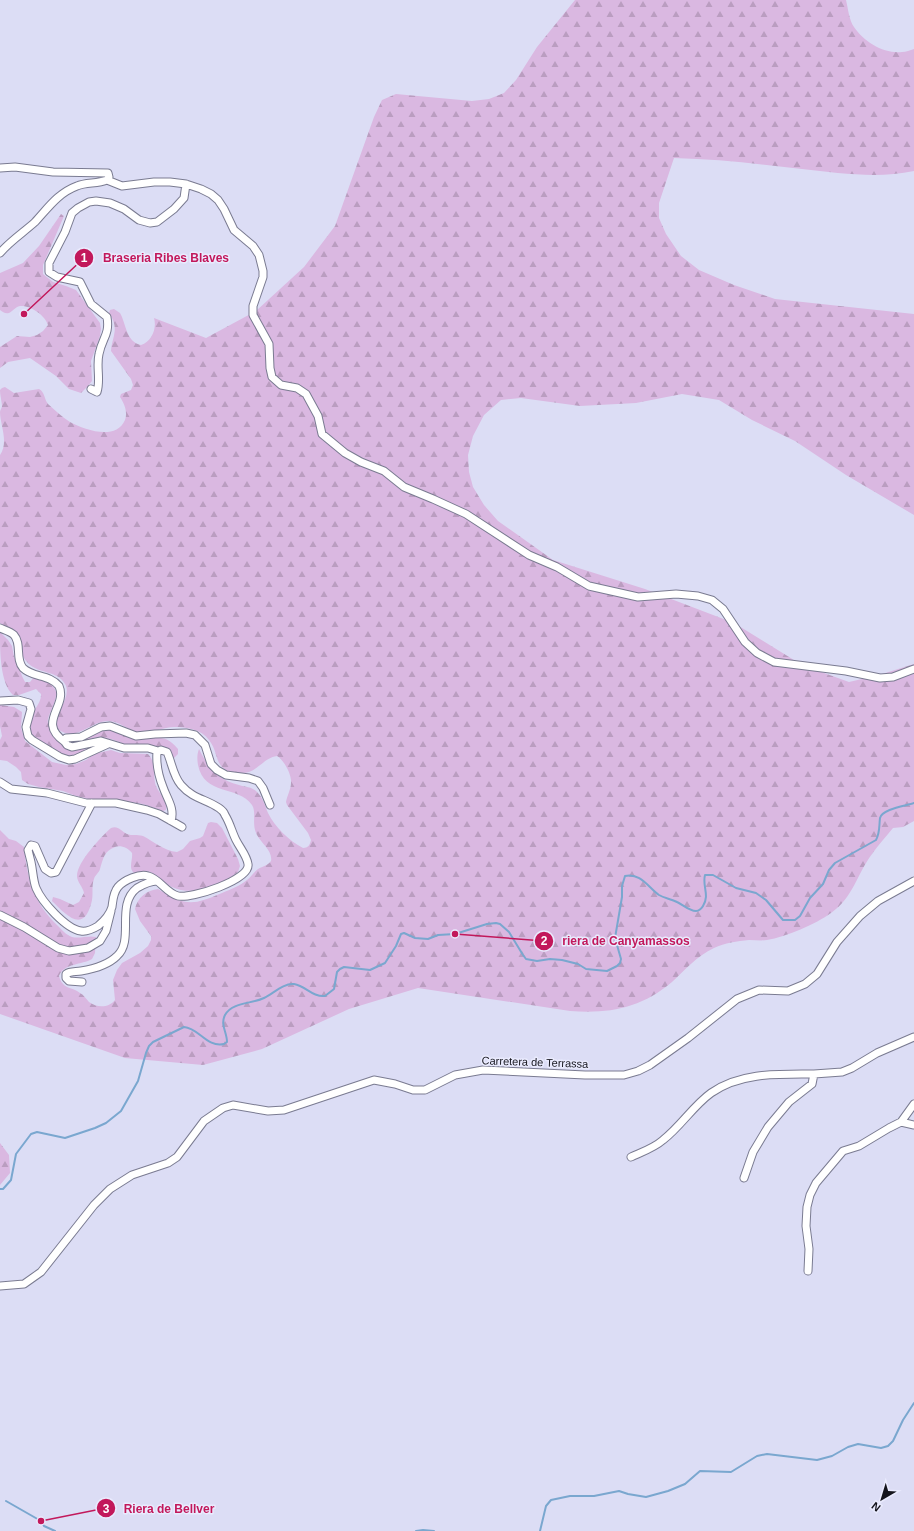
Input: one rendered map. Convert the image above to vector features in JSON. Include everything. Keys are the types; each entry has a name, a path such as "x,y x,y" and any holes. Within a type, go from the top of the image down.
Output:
{"street":[{"path":"0,168 15,167 53,172 108,173 109,176 107,180"},
{"path":"0,253 34,222 56,198 78,185 100,183 107,180 122,186 154,182 170,182 186,184 201,189 218,200 234,230 253,246 259,255 263,277 253,306 252,315 269,344 272,377 281,385 297,388 306,394 318,416 322,434 345,453 361,462 384,471 404,487 466,514 530,555 557,567 589,586 638,597 672,594 698,596 712,600 723,610 745,642 757,653 774,662 846,671 884,678 893,677 914,669"},
{"path":"91,389 97,392 99,384 98,355 107,334 107,317 90,304 80,282 57,277 49,272 49,263 65,232 72,213 89,202 110,203 140,220 150,223 157,222 174,209 184,198 186,184"},
{"path":"0,628 11,633 15,637 18,645 20,661 24,669 32,674 48,678 58,686 60,695 53,717 52,726 56,734 67,745 72,747 101,741 124,748 148,748 167,752 176,778 184,788 196,798 216,806 223,812 246,859 248,867 244,875 226,884 188,896 176,895 150,876 145,875 122,884 114,893 110,920 102,939 94,946 73,951 65,951 58,948 24,927 0,915"},
{"path":"0,701 18,700 29,703 31,709 26,727 28,736 49,751 64,759 76,759 98,747 110,743"},
{"path":"65,742 66,738 81,737 101,727 110,726 136,736 155,734 192,734 198,737 205,745 211,764 216,770 226,775 249,778 258,781 263,788 270,806"},
{"path":"158,751 157,757 160,780 172,808 171,821"},
{"path":"0,782 11,789 47,793 81,802 116,803 147,810 182,827"},
{"path":"92,803 56,872 51,873 45,870 35,846 30,847 28,852 33,879 37,891 48,906 70,927 81,931 90,930 104,920 112,907"},
{"path":"82,982 69,980 66,978 66,974 69,972 99,967 118,956 121,952 124,940 126,907 130,896 143,884 157,881"},
{"name":"Carretera de Terrassa","path":"0,1286 24,1284 41,1272 94,1205 110,1189 132,1175 168,1163 176,1157 204,1120 223,1108 233,1105 268,1111 284,1110 374,1080 395,1084 413,1090 425,1090 455,1075 483,1070 585,1074 624,1074 638,1071 650,1066 737,999 759,990 788,991 805,984 817,974 837,942 860,916 878,901 914,881"},
{"path":"631,1156 648,1150 663,1141 710,1093 728,1084 745,1078 758,1076 842,1072 852,1068 877,1053 914,1037"},
{"path":"744,1178 754,1152 768,1127 789,1102 812,1084 814,1074"},
{"path":"808,1272 809,1249 806,1226 807,1207 810,1195 816,1183 843,1151 859,1146 901,1122 914,1104"},
{"path":"901,1122 914,1125"}],"green space":[{"path":"575,0 846,0 852,24 863,38 875,46 888,51 905,52 914,49 914,171 886,175 872,175 706,159 674,158 659,203 659,218 666,234 681,256 699,270 734,285 775,299 914,314 914,515 846,475 795,441 752,420 719,400 682,394 636,403 580,406 521,398 501,400 484,415 473,436 468,455 469,472 473,487 484,505 498,521 553,560 645,589 734,623 802,665 849,682 879,675 914,664 914,821 903,827 893,828 867,862 845,900 825,917 800,930 783,936 765,940 736,942 714,948 697,959 672,982 649,998 612,1010 585,1012 570,1011 418,988 349,1009 262,1049 203,1065 125,1058 0,1014 0,830 9,839 16,841 24,847 27,869 33,889 37,899 49,917 64,932 72,937 96,937 95,953 92,959 69,966 61,972 59,976 65,986 77,991 92,1004 99,1006 110,1005 115,1000 113,980 117,970 122,963 140,953 148,946 151,940 151,936 140,921 135,909 138,901 143,895 158,889 176,899 197,902 241,884 258,869 271,861 269,850 255,831 252,805 246,799 207,782 201,775 198,765 197,757 199,749 210,768 219,776 231,783 252,789 258,793 271,818 287,837 303,848 308,846 311,840 308,833 287,805 286,802 291,780 285,764 277,756 272,757 252,771 242,773 232,772 222,767 213,746 206,736 193,729 174,727 146,733 138,733 111,721 100,722 82,731 69,734 57,728 57,718 66,695 67,689 65,684 57,676 37,669 28,663 21,653 15,632 0,623 0,455 3,450 4,439 0,417 2,406 0,390 5,387 14,393 39,389 48,404 64,418 84,428 100,432 108,432 121,426 125,420 126,411 120,397 121,394 131,390 133,385 131,379 111,351 115,328 109,313 110,310 114,309 120,313 129,336 136,343 141,345 148,341 153,334 155,326 154,318 206,338 256,311 304,267 335,226 374,117 382,100 396,94 472,101 489,99 504,93 516,80 537,47"},
{"path":"61,214 64,216 43,265 43,274 53,282 76,290 100,323 101,329 91,361 92,381 81,393 69,389 56,376 30,358 8,362 0,368 0,347 17,336 30,337 37,335 48,325 37,311 28,307 20,306 8,313 4,313 0,310 0,273 23,263 39,246"},
{"path":"0,632 12,646 14,657 25,682 30,682 34,677 47,682 55,689 55,699 48,721 49,727 54,736 68,747 86,750 72,756 63,755 48,748 32,734 30,721 41,699 41,694 36,689 19,695 13,695 9,690 3,675"},
{"path":"0,705 14,707 22,712 21,728 25,741 52,762 66,765 76,764 86,760 94,754 111,750 120,753 148,754 151,757 153,764 155,783 164,799 166,810 163,811 143,804 112,799 97,801 63,791 28,784 22,780 21,772 16,767 7,761 0,760 0,740 2,736 0,726"},
{"path":"109,729 133,738 162,738 172,743 178,749 178,754 174,758 165,749 147,745 130,746 111,739 103,738 94,738 78,743 73,742 102,730"},
{"path":"208,823 217,823 222,828 240,866 238,872 215,886 198,890 180,890 172,887 150,872 146,871 134,873 131,869 132,853 124,847 117,846 108,851 104,856 93,882 92,898 88,913 83,918 79,920 73,919 52,901 53,897 73,905 79,902 84,893 77,878 78,870 90,850 101,837 113,827 118,828 129,835 143,836 163,848 177,852 183,849 190,841 203,836"},
{"path":"0,1143 9,1155 10,1173 0,1185"}],"waterway":[{"path":"0,1189 3,1189 11,1180 16,1154 31,1134 37,1132 65,1138 106,1123 121,1111 138,1081 146,1053 149,1046 153,1042 184,1027 189,1028 208,1041 224,1044 227,1042 223,1022 225,1015 232,1008 237,1005 264,998 290,984 298,985 316,995 325,996 334,989 337,972 340,969 344,967 370,970 385,963 396,946 401,934 404,933 415,938 428,939 438,935 455,934 487,924 496,923 500,924 509,932 526,959 537,961 550,959 562,960 578,964 586,969 607,971 617,966 621,959 615,938 622,897 622,886 625,876 630,875 640,878 659,895 696,911 703,907 705,902 705,875 713,875 736,888 756,893 766,900 783,920 795,920 800,916 810,898 823,884 829,870 835,863 876,840 880,818 885,812 914,803"},
{"path":"540,1531 546,1506 551,1500 570,1496 594,1496 619,1491 646,1497 668,1491 685,1484 700,1471 731,1472 757,1456 767,1454 817,1460 832,1456 848,1447 858,1444 881,1448 888,1446 893,1441 903,1420 914,1403"},
{"path":"6,1501 41,1521 44,1526 55,1531"},
{"path":"416,1531 434,1531"}],"place":[{"name":"Braseria Ribes Blaves","path":"24,314"},
{"name":"riera de Canyamassos","path":"455,934"},
{"name":"Riera de Bellver","path":"41,1521"}]}
